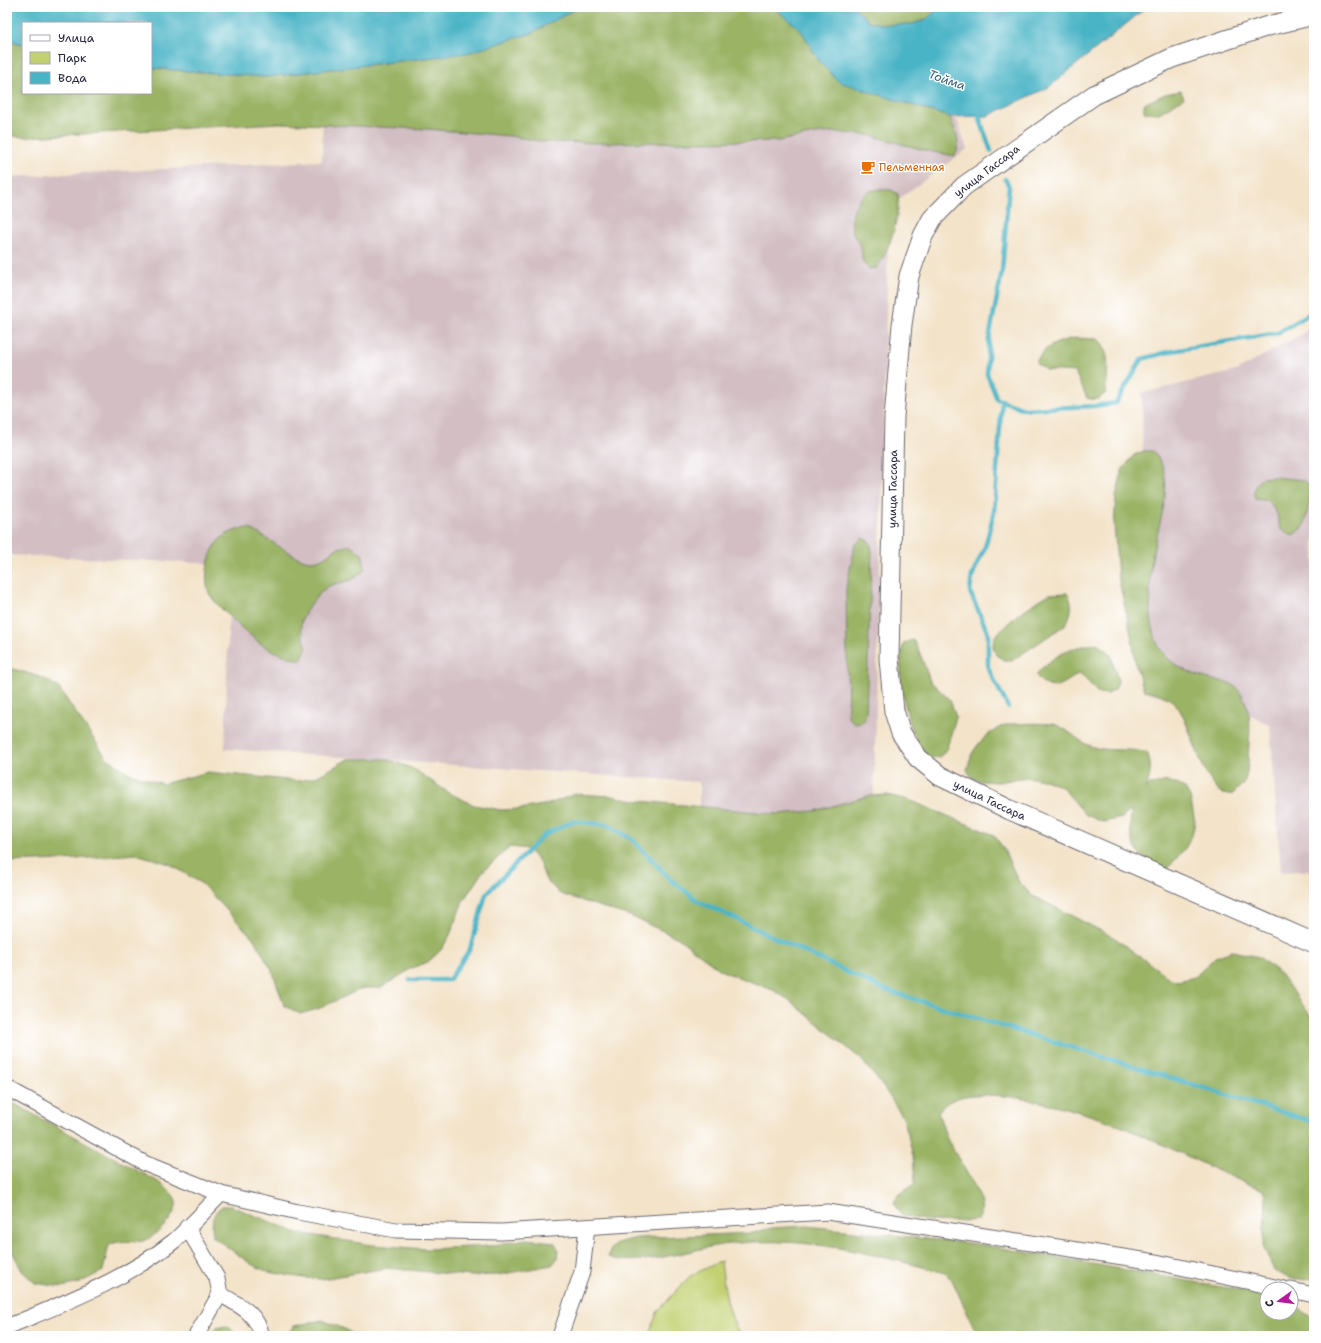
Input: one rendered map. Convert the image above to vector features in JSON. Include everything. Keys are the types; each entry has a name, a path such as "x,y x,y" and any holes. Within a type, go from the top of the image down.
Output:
{"main road":[{"name":"улица Гассара","path":"1314,15 1268,26 1172,58 1094,95 964,186 932,220 923,236 909,276 902,325 894,417 889,659 894,711 901,733 918,758 940,776 1010,810 1314,943"}],"street":[{"path":"7,1088 146,1164 221,1194 298,1212 396,1230 502,1232 828,1212 1156,1262 1259,1284"},
{"path":"7,1327 68,1302 134,1268 174,1240 221,1194"},
{"path":"188,1227 217,1278 220,1294 196,1336"},
{"path":"560,1336 582,1272 587,1227"},
{"path":"1299,1292 1314,1295"},
{"path":"220,1294 252,1314 259,1325 262,1336"}],"shaded area":[{"path":"323,106 926,106 957,119 967,149 889,206 873,825 699,813 699,782 225,749 230,564 7,555 7,177 322,161"},
{"path":"1314,327 1314,870 1281,872 1270,725 1145,662 1142,393 1236,371"}],"green space":[{"path":"579,7 773,7 801,30 819,61 902,102 950,117 956,131 958,141 957,151 955,156 927,151 869,135 833,132 779,141 599,143 545,142 510,136 427,129 279,123 27,137 7,136 7,40 22,44 22,94 152,94 152,68 266,77 467,53 532,33"},
{"path":"854,7 939,7 926,20 912,24 887,25 870,22"},
{"path":"1181,91 1184,98 1159,113 1144,112 1144,104 1165,94"},
{"path":"891,190 898,194 896,223 882,260 877,268 870,269 863,262 861,248 853,232 853,213 858,202 865,194 870,191"},
{"path":"1076,338 1098,339 1105,350 1108,364 1106,393 1097,399 1087,398 1075,372 1046,370 1036,363 1047,348 1052,345"},
{"path":"1144,451 1153,451 1161,463 1165,475 1166,489 1151,568 1150,610 1153,631 1159,648 1171,661 1194,674 1233,685 1243,697 1250,720 1248,767 1245,780 1233,794 1225,794 1217,789 1210,780 1177,706 1166,697 1144,690 1136,666 1132,639 1118,576 1114,525 1116,497 1122,470 1134,455"},
{"path":"1275,477 1303,480 1309,485 1310,499 1304,527 1293,535 1280,529 1277,514 1269,501 1255,499 1254,490 1262,478"},
{"path":"248,528 297,557 305,560 318,560 336,549 351,545 363,555 365,569 352,580 326,588 317,596 303,616 301,627 307,647 301,660 280,654 261,644 225,612 209,593 207,588 207,572 210,557 218,541 231,532"},
{"path":"862,538 870,542 872,551 866,713 864,721 855,723 848,718 846,589 855,545"},
{"path":"1067,593 1071,601 1071,613 1065,625 1013,660 1004,660 996,655 993,646 994,637 1018,614 1049,594"},
{"path":"913,640 918,648 930,681 950,700 956,717 946,751 939,757 930,758 922,749 909,721 905,704 902,686 901,655 904,643"},
{"path":"1097,643 1111,655 1118,681 1115,689 1108,694 1098,693 1080,673 1063,684 1052,687 1042,682 1036,675 1049,662 1063,653 1079,647"},
{"path":"7,667 43,678 58,687 106,757 129,773 163,784 208,772 298,781 316,777 348,759 386,759 412,768 449,793 474,805 501,810 520,809 549,804 575,794 612,796 630,800 777,814 815,811 868,796 887,795 909,800 994,835 1003,848 1020,884 1033,896 1115,938 1169,978 1178,981 1195,977 1215,957 1232,951 1259,957 1280,974 1314,1020 1314,1278 1294,1280 1274,1271 1263,1245 1266,1202 1265,1191 1231,1177 1149,1138 1116,1125 1084,1113 1019,1098 986,1095 968,1096 951,1101 944,1105 938,1112 947,1139 974,1185 981,1203 982,1212 978,1220 936,1221 913,1218 904,1215 897,1210 894,1202 899,1195 915,1183 913,1156 904,1119 884,1088 861,1059 789,1000 773,990 722,971 678,938 630,916 560,894 546,880 539,862 528,849 510,847 483,871 463,901 450,935 441,950 428,962 412,968 381,988 363,988 318,1009 300,1014 284,1005 272,970 253,938 202,884 170,864 136,854 64,860 7,862"},
{"path":"1010,724 1053,724 1062,728 1086,744 1097,748 1136,751 1148,754 1150,772 1149,780 1145,789 1150,785 1168,781 1185,788 1190,796 1195,822 1186,847 1168,868 1159,869 1143,857 1134,845 1131,830 1131,810 1122,818 1103,822 1086,815 1062,787 1045,780 1026,777 999,782 981,781 972,778 967,770 971,756 975,749 990,733 1000,727"},
{"path":"7,1100 157,1181 171,1192 175,1198 176,1206 170,1219 159,1231 147,1239 138,1242 118,1242 109,1245 103,1271 79,1283 62,1287 35,1283 22,1271 7,1241"},
{"path":"222,1206 231,1206 298,1233 372,1245 427,1249 489,1246 526,1239 554,1242 559,1250 558,1258 552,1265 498,1275 470,1276 387,1268 322,1279 304,1278 268,1272 251,1264 213,1237 212,1224 214,1216 218,1209"},
{"path":"807,1226 985,1245 1259,1294 1259,1321 1299,1321 1299,1309 1314,1318 1314,1336 978,1336 952,1280 945,1273 850,1250 801,1243 752,1242 720,1245 646,1260 619,1260 608,1257 615,1245 636,1238 753,1233 771,1228"},
{"path":"721,1261 729,1309 732,1319 741,1336 648,1336 658,1311 690,1276"},
{"path":"322,1320 347,1330 354,1336 284,1336 294,1326"},
{"path":"226,1326 239,1336 208,1336 216,1328"}],"water":[{"path":"7,7 579,7 532,33 467,53 266,77 152,68 152,22 22,22 22,44 7,40"},
{"name":"Тойма","path":"773,7 854,7 870,22 887,25 912,24 926,20 939,7 1145,7 1049,87 988,116 950,117 839,82 819,61 801,30"}],"waterway":[{"path":"977,111 991,151"},
{"path":"1005,179 1009,186 1002,271 989,339 987,374 997,399 1024,409 1095,406 1116,403 1142,359 1172,351 1278,333 1314,311"},
{"path":"1002,400 994,512 985,547 972,576 970,592 988,633 988,668 1008,707"},
{"path":"410,980 449,980 470,949 486,894 544,835 573,821 608,825 633,840 670,879 698,901 885,990 1314,1122"}],"place":[{"name":"Пельменная","path":"868,167"}]}
